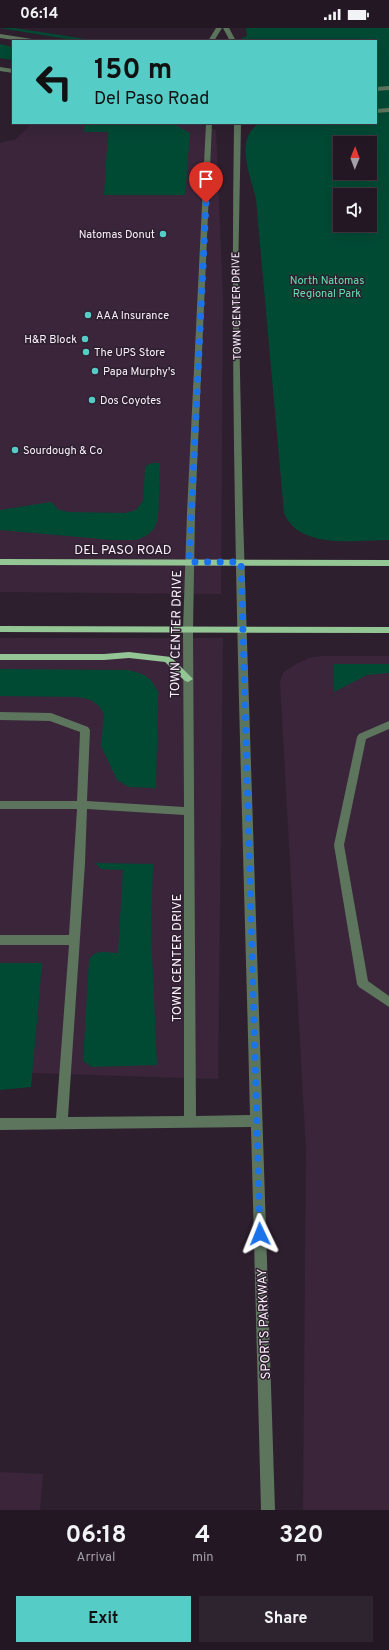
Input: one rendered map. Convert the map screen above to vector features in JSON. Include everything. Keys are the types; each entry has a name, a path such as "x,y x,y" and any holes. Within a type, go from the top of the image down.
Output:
{"main road":[{"name":"DEL PASO ROAD","path":"0,562 389,563"},
{"path":"0,629 389,630"},
{"path":"0,657 129,655 168,660 188,679"}],"street":[{"path":"212,40 219,28"},
{"path":"226,28 232,40"},
{"path":"0,36 26,40"},
{"path":"0,69 12,71"},
{"path":"377,89 389,88"},
{"path":"377,111 389,110"},
{"name":"TOWN CENTER DRIVE","path":"190,1121 188,679 189,562 209,124"},
{"name":"TOWN CENTER DRIVE","path":"238,124 235,276 241,562"},
{"name":"SPORTS PARKWAY","path":"241,562 268,1510"},
{"path":"0,716 51,717 85,730 80,863 73,940 62,1122"},
{"path":"389,725 362,737 339,845 363,984 389,1002"},
{"path":"0,805 82,805 189,811"},
{"path":"0,940 73,940"},
{"path":"0,1124 62,1122 257,1121"}],"shaded area":[{"path":"31,124 198,124 216,130 223,299 221,594 0,592 0,143 16,139"},
{"path":"0,638 223,638 218,1079 0,1072"},
{"path":"323,656 389,656 389,1510 303,1510 306,1150 280,682 283,673 294,665 309,658"},
{"path":"0,1472 43,1474 40,1510 0,1510"}],"green space":[{"path":"0,28 14,28 92,40 73,40"},
{"name":"North Natomas Regional Park","path":"246,28 389,28 389,540 345,541 315,538 302,533 291,525 284,513 256,199 246,158 247,138 252,130 259,124 377,124 377,40 242,40 242,38 247,36"},
{"path":"0,44 12,47 12,60 0,58"},
{"path":"85,124 174,124 190,133 185,195 104,195 108,132 84,132"},
{"path":"160,463 158,519 154,529 146,536 136,540 112,540 0,530 0,510 51,502 59,510 69,512 125,513 136,510 143,501 145,468 147,465"},
{"path":"334,664 389,664 389,673 367,675 334,692"},
{"path":"0,669 128,670 146,676 158,692 156,788 129,787 117,780 101,746 104,714 99,706 91,700 78,697 0,696"},
{"path":"95,863 153,864 151,933 157,1065 92,1067 83,1061 89,960 92,956 98,953 118,953 123,870 101,869"},
{"path":"0,963 42,963 31,1087 0,1090"}],"place":[{"name":"Natomas Donut","path":"163,234"},
{"name":"AAA Insurance","path":"88,315"},
{"name":"H&R Block","path":"85,339"},
{"name":"The UPS Store","path":"86,352"},
{"name":"Papa Murphy's","path":"95,371"},
{"name":"Dos Coyotes","path":"92,400"},
{"name":"Sourdough & Co","path":"15,450"}],"route":[{"path":"206,203 189,562 241,562 243,679 260,1234"}]}
